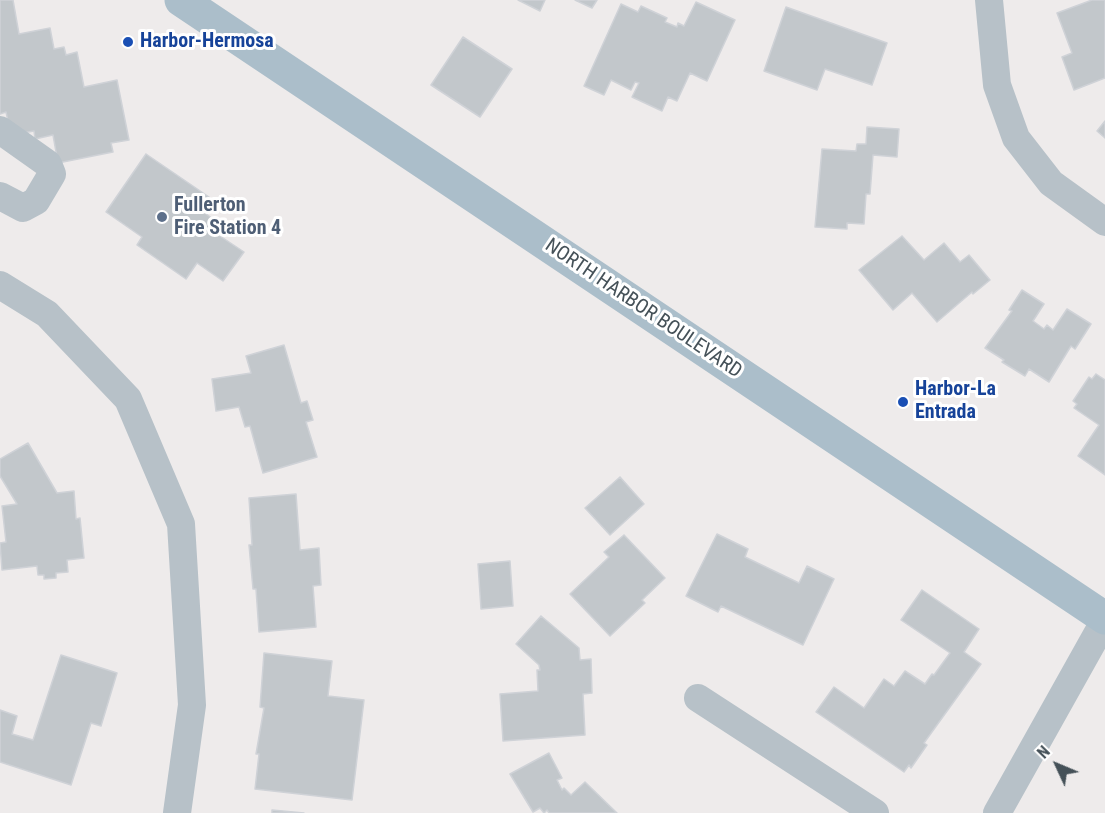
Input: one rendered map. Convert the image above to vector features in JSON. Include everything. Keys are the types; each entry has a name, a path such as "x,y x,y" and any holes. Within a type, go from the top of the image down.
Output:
{"main road":[{"name":"NORTH HARBOR BOULEVARD","path":"181,0 1105,619"}],"street":[{"path":"989,0 997,85 1016,138 1051,183 1105,222"},
{"path":"0,130 48,164 52,174 36,201 23,208 0,196"},
{"path":"0,285 47,314 128,399 182,524 192,705 177,813"},
{"path":"997,813 1105,619"},
{"path":"698,698 875,813"}],"building":[{"path":"0,0 13,0 19,34 50,28 54,49 64,47 66,55 77,52 84,87 117,80 129,140 111,143 113,152 58,163 53,135 35,139 34,131 11,135 6,112 0,114"},
{"path":"518,0 545,0 540,11"},
{"path":"575,0 597,0 592,8"},
{"path":"1092,0 1105,0 1105,78 1074,90 1062,57 1072,53 1057,13"},
{"path":"696,2 735,20 707,81 690,73 677,101 668,97 662,111 632,97 639,83 635,82 631,90 611,80 604,95 584,86 621,4 638,12 641,6 667,18 665,22 677,27 678,23 684,26"},
{"path":"786,7 887,43 872,85 825,69 817,90 764,71"},
{"path":"463,37 512,69 480,117 431,85"},
{"path":"1105,121 1105,138 1097,131"},
{"path":"867,127 899,129 897,157 873,155 870,194 866,194 864,224 847,223 847,229 815,227 822,149 856,151 857,144 866,144"},
{"name":"Fullerton Fire Station 4","path":"146,154 209,197 201,210 217,222 211,230 244,252 223,281 197,263 186,279 137,245 142,237 106,212"},
{"path":"902,236 924,260 944,243 960,262 969,255 990,280 937,322 912,293 893,310 859,270"},
{"path":"1022,290 1044,304 1033,321 1044,329 1047,325 1053,330 1067,309 1091,324 1075,349 1071,346 1049,382 1029,369 1025,376 985,348 1012,311 1009,310"},
{"path":"284,345 301,403 307,401 313,420 306,422 317,457 263,473 250,426 245,427 239,407 216,411 212,379 251,373 246,356"},
{"path":"1096,374 1105,380 1105,475 1078,456 1099,425 1074,408 1077,404 1073,401 1089,377 1092,379"},
{"path":"28,443 57,493 74,491 76,519 80,518 84,558 67,560 68,572 56,573 56,578 44,579 44,575 38,575 37,566 2,570 0,543 6,542 2,506 17,504 0,476 0,459"},
{"path":"620,477 644,504 610,535 585,508"},
{"path":"296,494 300,550 319,548 321,585 313,586 316,627 259,632 256,589 253,589 249,545 252,545 249,498"},
{"path":"717,534 748,549 745,557 799,583 807,566 834,579 803,645 721,606 718,612 686,596"},
{"path":"624,535 665,578 642,600 645,603 610,636 570,594 609,557 604,552"},
{"path":"510,561 513,606 481,609 478,564"},
{"path":"922,590 979,629 964,652 981,664 924,743 927,745 911,768 909,765 904,772 816,712 834,687 864,708 884,679 894,686 905,671 925,684 932,674 934,675 950,653 901,620"},
{"path":"541,616 579,648 580,660 591,659 592,693 583,694 585,735 503,741 500,694 538,691 537,670 540,670 539,665 516,644"},
{"path":"264,653 332,661 328,696 364,700 352,800 255,789 259,754 256,754 264,708 260,707"},
{"path":"61,655 117,673 101,726 91,723 71,785 0,762 0,710 17,716 12,734 33,740"},
{"path":"549,753 562,778 557,780 562,790 564,788 571,795 585,782 617,813 549,813 547,810 544,813 540,808 533,812 510,774"},
{"path":"272,810 304,813 272,813"}],"place":[{"name":"Harbor-Hermosa","path":"128,42"},
{"name":"Fullerton Fire Station 4","path":"162,217"},
{"name":"Harbor-La Entrada","path":"903,402"}]}
